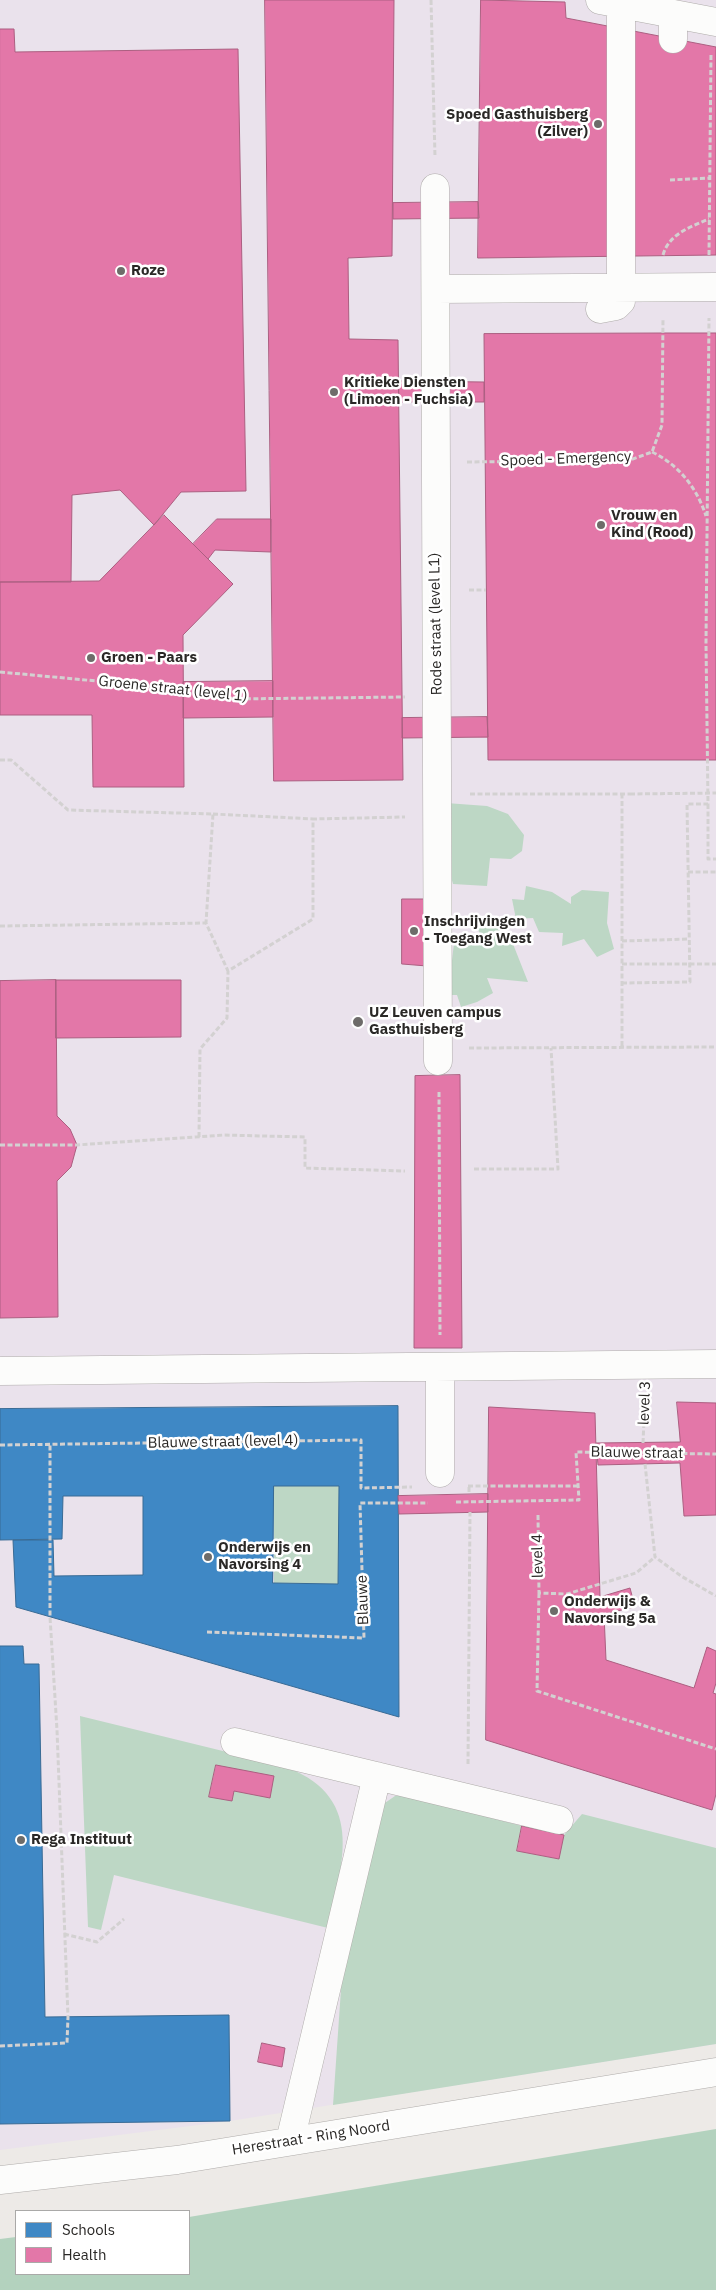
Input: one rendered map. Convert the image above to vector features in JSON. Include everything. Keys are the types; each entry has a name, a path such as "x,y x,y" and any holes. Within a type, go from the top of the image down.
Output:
{"street":[{"path":"600,309 616,306 622,301 614,11 673,26 713,21"},
{"name":"Rode straat (level L1)","path":"435,188 438,1054"},
{"path":"436,289 716,287"},
{"path":"0,1372 716,1364"},
{"path":"440,1367 450,1480"},
{"path":"236,1742 559,1820"},
{"path":"290,2142 377,1776"},
{"name":"Herestraat - Ring Noord","path":"0,2180 177,2160 716,2072"}],"path":[{"path":"431,0 435,188"},
{"path":"709,258 713,21"},
{"path":"670,180 710,178"},
{"path":"663,256 666,244 679,233 710,219"},
{"name":"Spoed - Emergency","path":"466,462 630,460 652,452 662,425 663,314"},
{"path":"709,316 707,520 708,859 716,859"},
{"path":"652,452 663,458 681,473 699,495 707,520"},
{"name":"Groene straat (level 1)","path":"0,672 118,683 233,699 437,695"},
{"path":"0,760 11,760 68,810 313,819 438,805 622,794 716,793"},
{"path":"622,794 622,1046"},
{"path":"622,983 690,982 687,804 708,804"},
{"path":"199,1137 200,1049 227,1018 228,971 206,923 213,814"},
{"path":"228,971 314,919 313,819"},
{"path":"688,872 716,872"},
{"path":"0,926 206,923"},
{"path":"622,941 689,940"},
{"path":"622,964 716,964"},
{"path":"440,1367 438,1054 622,1046 716,1047"},
{"path":"474,1169 558,1169 551,1048"},
{"path":"0,1145 77,1145 224,1135 305,1137 305,1168 405,1171"},
{"name":"level 3","path":"643,1442 646,1364"},
{"name":"Blauwe straat (level 4)","path":"0,1445 361,1440 361,1488 416,1487"},
{"path":"0,2046 67,2043 57,1730 50,1617 50,1445"},
{"name":"Blauwe straat","path":"486,1501 579,1500 576,1452 716,1454"},
{"path":"645,1464 655,1557 681,1576 716,1596"},
{"path":"450,1480 577,1486"},
{"name":"Blauwe","path":"208,1632 364,1638 360,1503 398,1503"},
{"path":"468,1798 470,1512"},
{"name":"level 4","path":"538,1516 538,1593 567,1594 601,1584 636,1573 655,1557"},
{"path":"538,1593 537,1691 716,1749"},
{"path":"64,1934 97,1942 124,1919"}],"shaded area":[{"name":"UZ Leuven campus Gasthuisberg","path":"0,0 716,0 716,2044 230,2121 0,2150"}],"green space":[{"path":"446,803 487,806 508,814 524,835 522,851 511,859 490,858 487,886 453,884 450,873"},
{"path":"526,886 552,892 571,904 571,897 582,890 609,892 607,923 614,949 597,957 584,939 562,946 563,933 539,932 533,918 516,919 512,899 524,900"},
{"path":"483,923 502,926 513,944 528,982 487,978 493,993 477,1002 461,1007 457,995 448,995 454,943 464,935 483,942 478,929"},
{"path":"274,1486 339,1486 338,1584 274,1583"},
{"path":"80,1716 280,1765 308,1778 326,1793 337,1812 342,1832 339,1878 328,1928 114,1875 101,1930 88,1927"},
{"path":"395,1796 407,1796 522,1826 517,1851 558,1859 564,1835 582,1814 716,1848 716,2044 333,2105 342,1975 382,1805"},
{"path":"716,2129 716,2290 0,2290 0,2239 15,2237 15,2275 190,2275 190,2217"}],"building: Schools":[{"name":"Onderwijs en Navorsing 4","path":"398,1406 399,1717 16,1607 13,1540 53,1540 54,1576 143,1575 143,1496 63,1496 62,1539 0,1540 0,1409","holes":["274,1486 339,1486 338,1584 273,1583"]},
{"name":"Rega Instituut","path":"0,1646 23,1646 24,1664 39,1664 45,2017 229,2015 230,2121 0,2124"}],"building: Health":[{"name":"Kritieke Diensten (Limoen - Fuchsia)","path":"265,0 394,0 392,256 348,258 349,339 398,340 403,780 274,781"},
{"name":"Spoed Gasthuisberg (Zilver)","path":"481,0 565,2 566,18 716,47 716,255 478,258"},
{"name":"Roze","path":"0,29 14,29 15,52 238,49 246,491 181,492 154,525 120,490 72,495 71,582 0,582"},
{"path":"478,202 479,218 393,219 393,203"},
{"name":"Vrouw en Kind (Rood)","path":"716,333 716,760 488,760 484,334"},
{"path":"399,381 484,382 484,402 399,402"},
{"name":"Groen - Paars","path":"164,515 233,584 183,635 184,787 93,787 92,715 0,715 0,582 99,581"},
{"path":"217,519 271,519 271,552 215,550 208,559 193,544"},
{"path":"273,681 273,717 183,718 183,682"},
{"path":"487,717 488,737 402,738 402,718"},
{"name":"Inschrijvingen - Toegang West","path":"402,899 425,899 427,966 402,964"},
{"path":"56,980 181,980 181,1037 56,1038"},
{"path":"56,980 57,1116 70,1129 77,1145 71,1167 57,1181 58,1317 0,1318 0,981"},
{"path":"460,1075 462,1348 414,1348 415,1076"},
{"path":"677,1402 716,1403 716,1515 684,1516 680,1463 598,1465 596,1443 680,1442"},
{"name":"Onderwijs & Navorsing 5a","path":"489,1407 595,1413 600,1597 630,1588 635,1607 604,1614 606,1660 694,1688 707,1647 716,1651 716,1683 713,1693 716,1694 716,1794 712,1810 486,1740"},
{"path":"488,1494 488,1512 399,1514 398,1496"},
{"path":"216,1765 274,1776 270,1798 234,1791 232,1801 209,1797"},
{"path":"522,1826 564,1835 559,1859 517,1851"},
{"path":"262,2043 285,2048 282,2067 258,2062"}],"place":[{"name":"Spoed Gasthuisberg (Zilver)","path":"598,124"},
{"name":"Roze","path":"121,271"},
{"name":"Kritieke Diensten (Limoen - Fuchsia)","path":"334,392"},
{"name":"Vrouw en Kind (Rood)","path":"601,525"},
{"name":"Groen - Paars","path":"91,658"},
{"name":"Inschrijvingen - Toegang West","path":"414,931"},
{"name":"UZ Leuven campus Gasthuisberg","path":"358,1022"},
{"name":"Onderwijs en Navorsing 4","path":"208,1557"},
{"name":"Onderwijs & Navorsing 5a","path":"554,1611"},
{"name":"Rega Instituut","path":"21,1840"}]}
